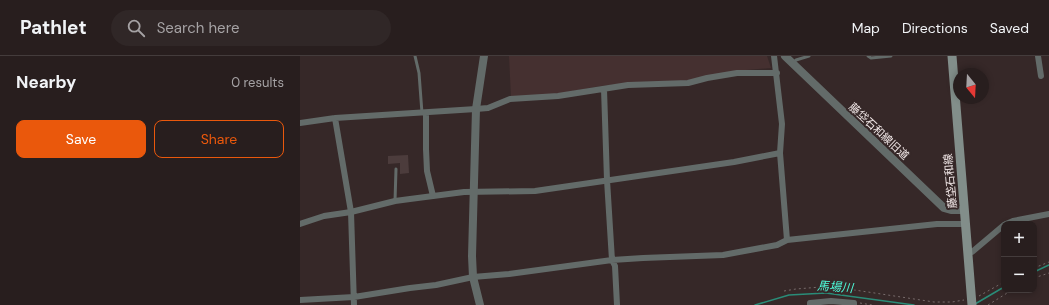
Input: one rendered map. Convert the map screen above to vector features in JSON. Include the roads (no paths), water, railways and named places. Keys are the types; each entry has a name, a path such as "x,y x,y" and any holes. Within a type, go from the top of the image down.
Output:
{"main road":[{"name":"藤垈石和線","path":"952,56 971,302"}],"street":[{"path":"480,305 473,277 472,256 476,109 484,56"},
{"path":"774,56 782,124 780,153 787,240"},
{"name":"藤垈石和線旧道","path":"785,56 944,208 951,210 964,210"},
{"path":"1038,56 1041,76"},
{"path":"300,124 335,118 488,108 510,99 558,96 628,85 688,83 737,73 777,73"},
{"path":"604,89 607,180 612,260 615,266 617,305"},
{"path":"424,113 427,171 433,196"},
{"path":"335,118 351,212 354,305"},
{"path":"300,224 324,216 351,212 395,201 464,192 535,191 734,162 780,153"},
{"path":"1013,221 1049,214"},
{"path":"300,300 354,298 436,285 473,277 509,274 612,260 723,255 777,245 787,240 937,224 965,224"},
{"path":"967,252 972,252 1001,228"},
{"path":"810,305 810,303 831,301 854,304"}],"lane":[{"path":"415,56 419,73 424,113"},
{"path":"793,63 796,60 809,56"},
{"path":"868,56 871,58 890,56"},
{"path":"395,201 396,169"}],"waterway":[{"name":"馬場川","path":"1037,271 1049,265"},
{"name":"馬場川","path":"975,304 1001,289"},
{"name":"馬場川","path":"755,305 789,295 826,293 914,305"}]}
